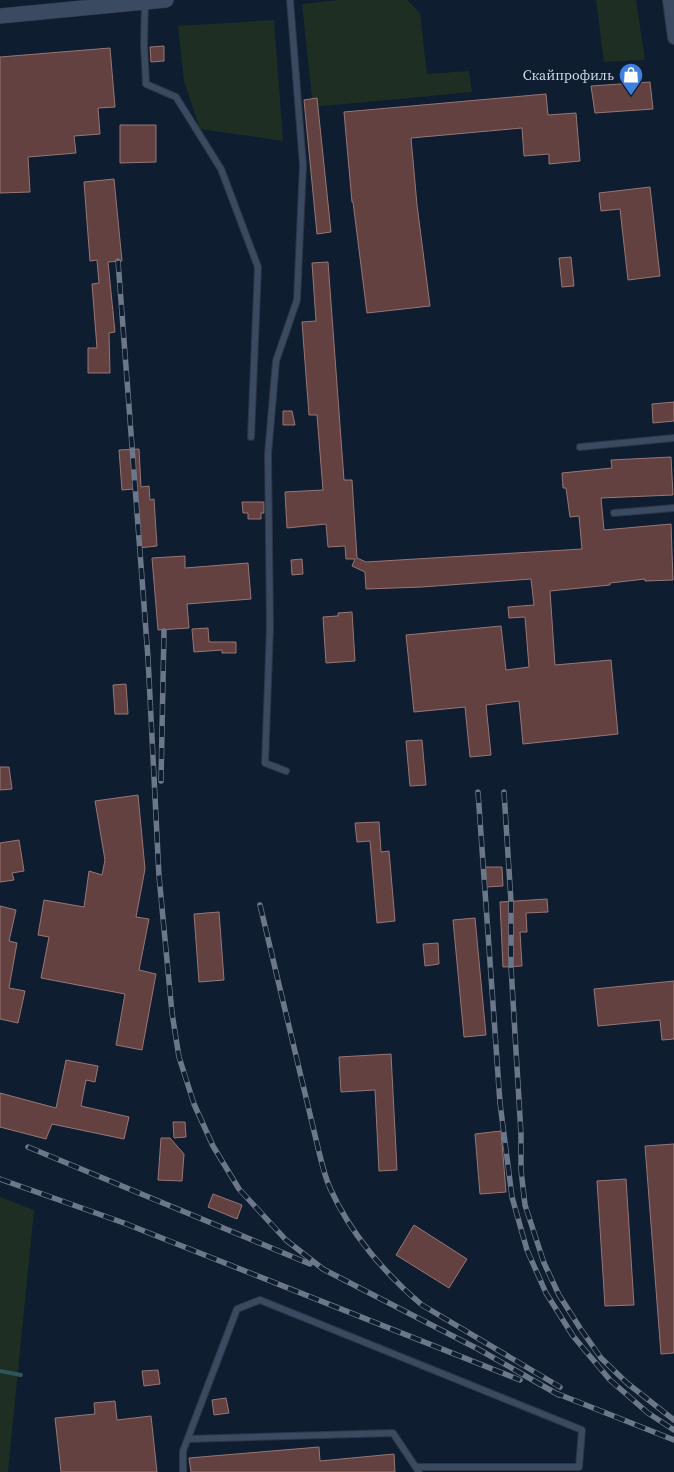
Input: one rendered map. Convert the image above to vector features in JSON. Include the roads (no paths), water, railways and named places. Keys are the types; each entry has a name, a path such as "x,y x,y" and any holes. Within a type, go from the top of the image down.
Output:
{"main road":[{"path":"0,16 72,4 166,0"}],"street":[{"path":"669,0 674,38"}],"lane":[{"path":"286,771 265,763 270,627 268,454 276,361 297,300 303,165 290,0"},
{"path":"145,2 144,44 146,84 176,97 221,169 258,266 251,437"},
{"path":"580,447 674,438"},
{"path":"614,513 674,508"},
{"path":"183,1472 184,1451 188,1439 237,1309 260,1300 582,1430 579,1467 417,1470 393,1433 188,1439"}],"waterway":[{"path":"0,1371 21,1375"}],"railway":[{"path":"118,261 148,658 159,876 172,1013 179,1057 194,1104 213,1146 239,1189 286,1240 323,1269 478,1349 559,1395"},
{"path":"161,781 164,631"},
{"path":"478,792 500,1103 512,1197 527,1250 546,1293 573,1336 610,1380 648,1413 674,1430"},
{"path":"504,792 511,901 511,967 521,1134 521,1170 525,1205 544,1263 559,1295 580,1328 601,1358 627,1383 674,1420"},
{"path":"260,905 324,1170 338,1205 370,1252 395,1280 422,1305 560,1387"},
{"path":"28,1147 310,1264"},
{"path":"0,1179 124,1223 520,1380"},
{"path":"553,1392 674,1440"}],"place":[{"name":"Скайпрофиль","path":"631,96"}]}
